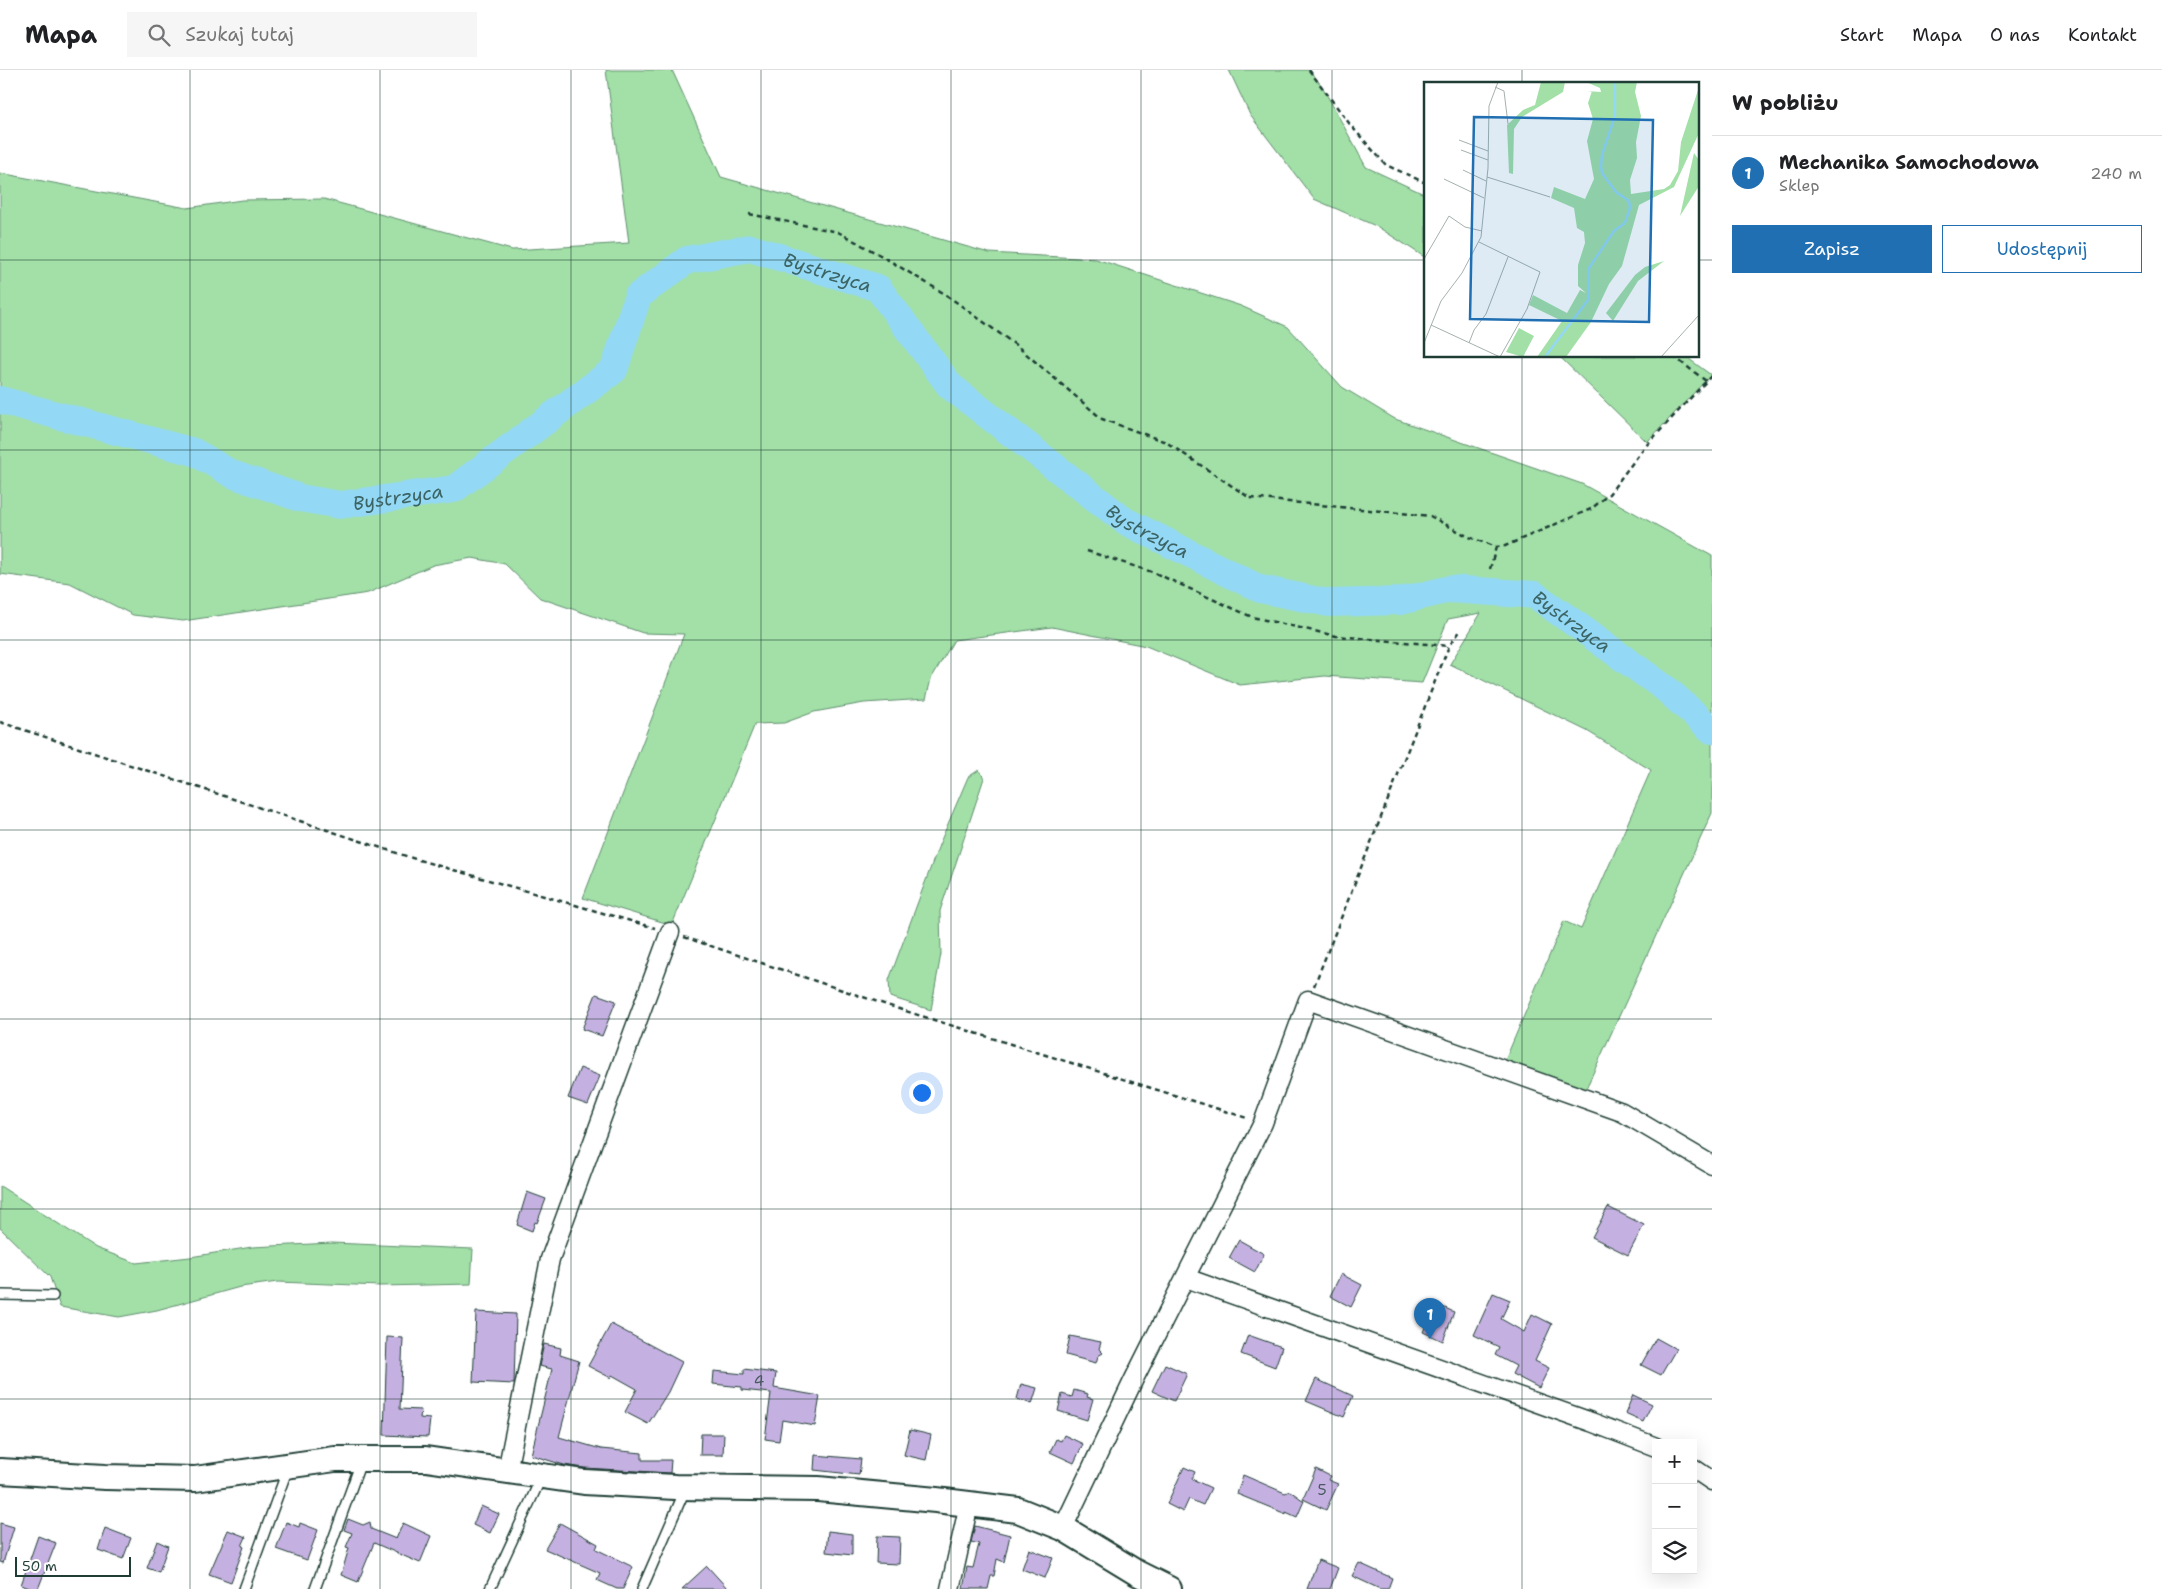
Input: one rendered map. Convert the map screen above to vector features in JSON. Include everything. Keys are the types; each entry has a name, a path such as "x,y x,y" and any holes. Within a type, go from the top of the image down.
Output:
{"street":[{"path":"507,1471 550,1259 670,932"},
{"path":"1063,1528 1134,1379 1263,1123 1308,1000 1622,1112 1712,1165"},
{"path":"1186,1278 1652,1445"},
{"path":"0,1471 105,1477 195,1479 335,1459 426,1459 584,1482 686,1487 818,1489 969,1504 1018,1510 1063,1528 1137,1573 1169,1589"},
{"path":"1697,1471 1712,1481"},
{"path":"950,1589 969,1504"}],"lane":[{"path":"0,1295 52,1296"},
{"path":"314,1589 362,1459"},
{"path":"244,1589 289,1466"},
{"path":"490,1589 542,1476"},
{"path":"642,1589 686,1487"}],"path":[{"path":"1309,70 1352,127 1386,165 1424,182"},
{"path":"749,214 838,232 880,255 944,294 1017,346 1102,419 1166,442 1250,498 1430,516 1470,537 1496,547 1505,546 1591,509 1609,494 1642,449 1712,375"},
{"path":"1676,358 1706,381"},
{"path":"1490,569 1496,547"},
{"path":"1088,551 1155,573 1252,617 1336,636 1449,646"},
{"path":"1308,1000 1449,646 1461,630"},
{"path":"0,722 412,858 670,932 899,1009 1263,1123"}],"green space":[{"path":"606,70 672,70 721,177 989,253 1096,259 1241,306 1288,327 1342,387 1395,419 1582,484 1712,556 1712,813 1584,1093 1504,1063 1564,921 1581,929 1651,770 1587,731 1450,664 1481,613 1448,619 1422,683 1325,676 1240,685 1146,646 1052,627 954,640 931,679 926,699 864,703 814,712 784,723 755,724 672,925 583,898 684,634 643,633 540,598 505,564 472,558 433,565 368,593 183,621 133,615 70,583 0,574 0,173 187,208 242,200 324,199 512,250 629,243"},
{"path":"1229,70 1309,70 1322,86 1366,167 1424,194 1424,257 1378,227 1314,199 1250,115"},
{"path":"1561,358 1688,358 1711,375 1647,442"},
{"path":"979,770 984,778 940,911 941,954 931,1010 890,997 889,980 939,845 968,777"},
{"path":"0,1186 96,1248 136,1263 252,1247 332,1243 473,1249 471,1284 381,1286 278,1282 240,1287 157,1310 119,1317 60,1307 50,1277 0,1228"}],"building":[{"path":"596,994 616,1001 602,1036 582,1029"},
{"path":"580,1068 600,1076 588,1105 568,1098"},
{"path":"527,1192 546,1199 532,1231 517,1225"},
{"path":"1608,1207 1644,1225 1628,1255 1592,1237"},
{"path":"1239,1240 1264,1254 1255,1272 1229,1258"},
{"path":"1341,1274 1362,1285 1351,1307 1330,1296"},
{"path":"1493,1293 1510,1300 1501,1319 1524,1332 1532,1314 1552,1324 1535,1361 1549,1368 1539,1388 1512,1374 1516,1366 1495,1355 1499,1347 1474,1335"},
{"path":"1436,1304 1454,1312 1443,1341 1423,1332"},
{"path":"476,1312 516,1314 514,1384 473,1382"},
{"path":"611,1324 682,1362 668,1392 648,1424 625,1412 637,1389 612,1375 611,1378 588,1366"},
{"path":"1248,1335 1282,1347 1275,1367 1241,1354"},
{"path":"1070,1336 1101,1342 1099,1349 1103,1353 1098,1356 1096,1363 1066,1355"},
{"path":"387,1337 403,1338 400,1409 421,1410 420,1418 430,1419 428,1437 384,1435"},
{"path":"1656,1338 1676,1349 1661,1375 1641,1365"},
{"path":"544,1344 561,1348 560,1355 579,1361 559,1437 601,1449 642,1453 642,1460 671,1460 670,1473 585,1468 564,1465 531,1455 552,1369 539,1366"},
{"path":"1165,1364 1187,1374 1174,1401 1152,1391"},
{"path":"744,1369 776,1373 774,1388 820,1396 815,1426 782,1420 779,1441 765,1439 771,1393 713,1384 714,1371 744,1374"},
{"path":"1316,1379 1353,1396 1344,1417 1306,1401"},
{"path":"1021,1384 1037,1388 1032,1404 1017,1399"},
{"path":"1074,1390 1088,1394 1087,1397 1093,1399 1087,1420 1058,1411 1062,1394 1072,1397"},
{"path":"1633,1395 1652,1404 1643,1422 1625,1414"},
{"path":"910,1430 931,1435 926,1460 904,1455"},
{"path":"701,1434 724,1434 723,1455 700,1455"},
{"path":"1064,1435 1083,1444 1074,1463 1050,1452 1056,1439 1061,1441"},
{"path":"815,1455 861,1459 859,1475 814,1470"},
{"path":"1184,1467 1195,1472 1192,1479 1211,1488 1203,1505 1189,1499 1183,1512 1167,1504"},
{"path":"1316,1469 1330,1476 1328,1480 1338,1484 1326,1510 1303,1499"},
{"path":"1243,1475 1285,1493 1290,1491 1304,1501 1297,1517 1237,1494"},
{"path":"481,1506 499,1514 490,1533 473,1525"},
{"path":"348,1519 363,1525 370,1522 371,1529 396,1539 403,1523 431,1536 420,1563 374,1543 358,1582 341,1575 349,1548 346,1547 352,1533 344,1530"},
{"path":"286,1522 299,1527 300,1523 318,1530 307,1560 276,1549"},
{"path":"0,1523 14,1527 3,1563 0,1562"},
{"path":"560,1523 598,1544 596,1549 633,1567 623,1589 617,1589 597,1580 600,1573 545,1549"},
{"path":"975,1526 1010,1535 1004,1562 997,1559 994,1576 991,1576 988,1589 963,1589 967,1567 973,1568 979,1544 971,1542"},
{"path":"105,1528 131,1538 123,1559 98,1550"},
{"path":"228,1530 246,1537 231,1582 209,1574"},
{"path":"828,1531 852,1534 852,1555 826,1552"},
{"path":"38,1536 56,1543 38,1589 32,1589 21,1585"},
{"path":"877,1536 900,1537 899,1564 876,1563"},
{"path":"157,1541 168,1546 159,1572 147,1568"},
{"path":"1029,1549 1053,1558 1045,1578 1022,1569"},
{"path":"1318,1560 1338,1568 1330,1589 1307,1589"},
{"path":"1359,1563 1392,1578 1388,1589 1380,1589 1352,1576"},
{"path":"707,1566 728,1589 682,1589"}],"waterway":[{"name":"Bystrzyca","path":"0,400 194,452 232,474 300,498 340,505 454,489 614,370 638,296 687,260 750,248 878,288 950,386 1125,521 1260,589 1329,603 1401,601 1450,589 1535,595 1666,689 1712,730"}],"place":[{"name":"Mechanika Samochodowa","path":"1430,1339"}]}
